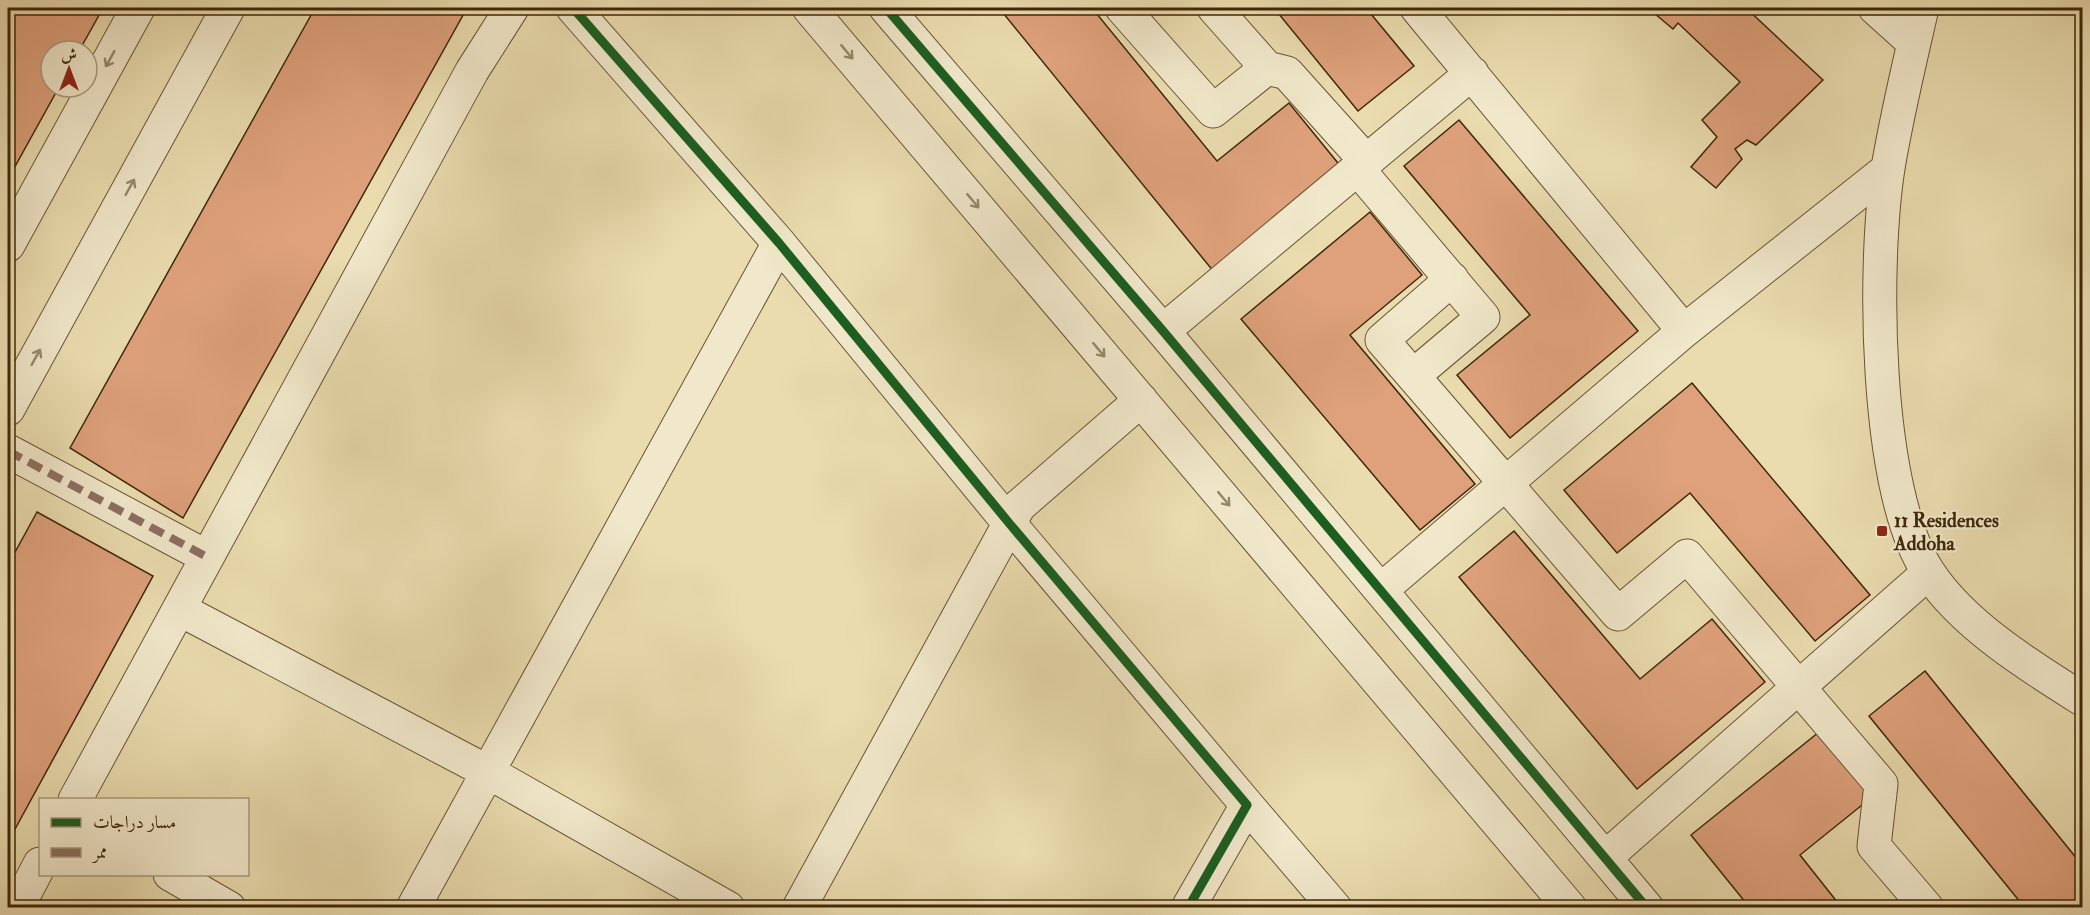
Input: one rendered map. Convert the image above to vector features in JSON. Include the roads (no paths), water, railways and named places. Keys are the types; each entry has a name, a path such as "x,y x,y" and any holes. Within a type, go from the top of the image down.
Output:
{"street":[{"path":"8,245 138,8"},
{"path":"8,409 228,8"},
{"path":"76,798 472,71 512,8"},
{"path":"573,8 779,243 1009,523 1335,908"},
{"path":"809,8 1570,908"},
{"path":"886,8 1163,331 1647,908"},
{"path":"1122,8 1214,111 1267,68"},
{"path":"1215,8 1267,68 1287,73 1483,317 1413,376"},
{"path":"1417,8 1684,331"},
{"path":"1875,8 1914,43"},
{"path":"1922,8 1888,169 1881,259 1880,325 1884,397 1891,463 1905,524 1928,573 1960,609 2002,645 2082,699"},
{"path":"1163,331 1472,73"},
{"path":"1381,590 1684,331 1888,169"},
{"path":"413,908 779,243"},
{"path":"1452,279 1382,339 1617,614 1687,556 1881,784 1874,846 1927,908"},
{"path":"799,908 1019,506 1141,400"},
{"path":"8,451 207,557"},
{"path":"1606,857 1928,573"},
{"path":"179,609 488,772 728,908"},
{"path":"1188,908 1247,806"},
{"path":"17,908 39,866"},
{"path":"173,876 229,908"}],"place":[{"name":"11 Residences Addoha","path":"1882,531"}]}
